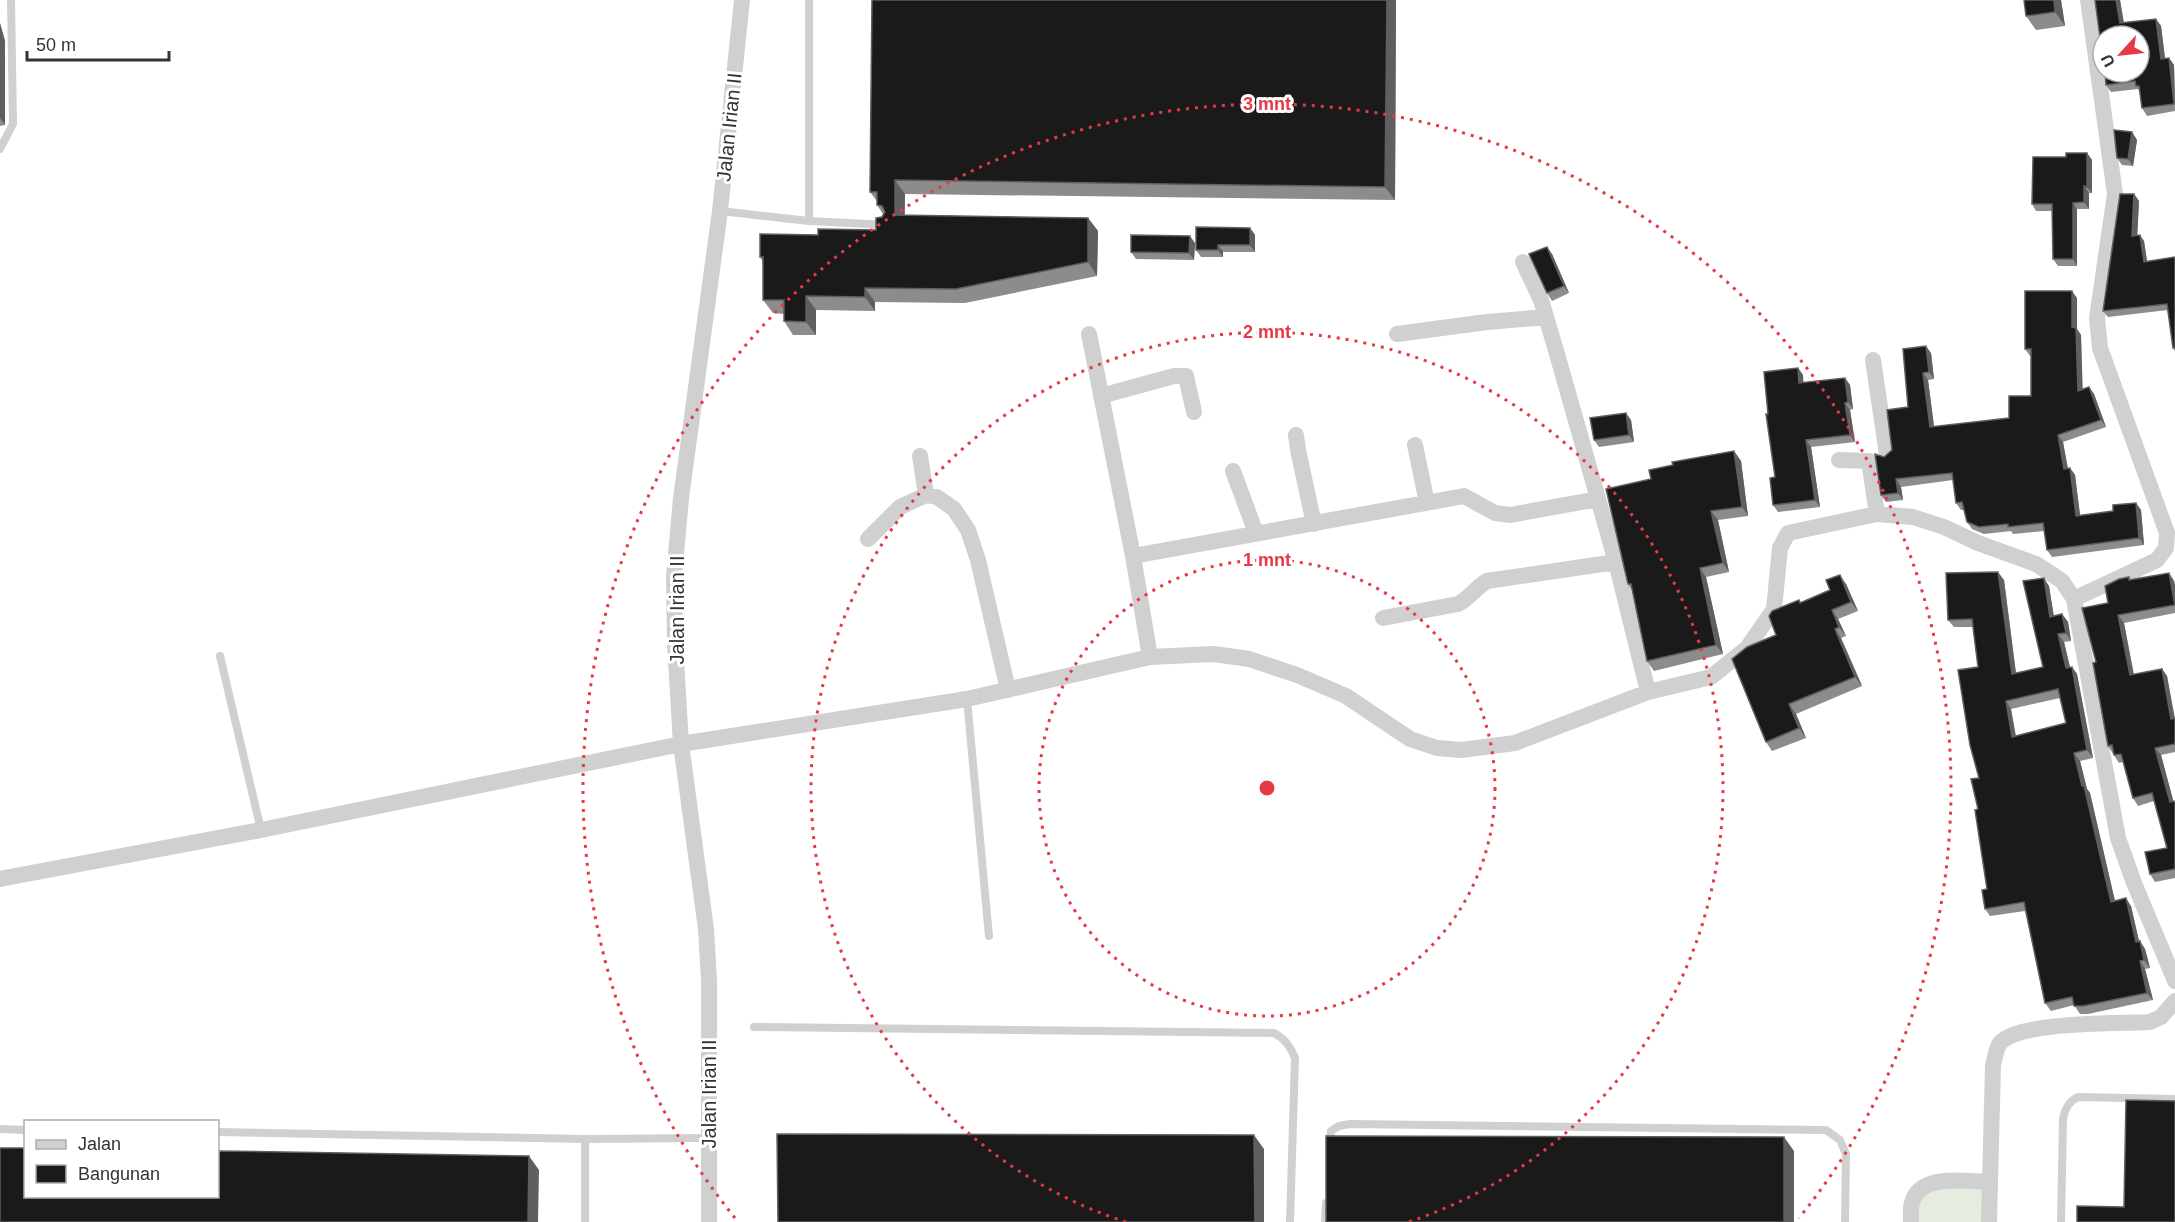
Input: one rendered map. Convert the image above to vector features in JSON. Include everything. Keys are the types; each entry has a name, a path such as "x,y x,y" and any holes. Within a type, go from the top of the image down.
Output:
{"street":[{"name":"Jalan Irian II","path":"709,1222 710,981 695,841 681,744 675,644 674,577 681,498 720,211 742,0"},
{"path":"2074,599 2157,560 2166,548 2167,533 2100,348 2097,318 2111,235 2115,194 2088,0"},
{"path":"1523,262 1541,300 1546,317 1616,562 1648,692"},
{"path":"1397,334 1546,317"},
{"path":"1089,334 1133,556 1150,657"},
{"path":"1839,460 1869,460 1895,452 1872,360"},
{"path":"1101,396 1174,376 1185,376 1194,412"},
{"path":"1296,435 1314,524"},
{"path":"1414,445 1427,503"},
{"path":"920,456 926,495"},
{"path":"1869,460 1877,514"},
{"path":"1233,471 1256,533"},
{"path":"868,539 900,507 926,495 937,497 954,509 968,530 978,561 1008,690"},
{"path":"1133,556 1464,496 1495,513 1510,515 1598,499"},
{"path":"0,879 261,830 681,744 967,699 1150,657 1214,654 1249,659 1297,675 1346,696 1410,740 1437,748 1461,750 1515,743 1648,692 1711,676 1747,648 1774,609 1780,548 1788,533 1877,514 1913,517 2036,564 2062,581 2074,599 2118,837 2134,883 2175,981"},
{"path":"1383,618 1458,604 1468,599 1486,581 1616,562"},
{"path":"1989,1222 1993,1065 1999,1044 2012,1035 2035,1028 2150,1022 2161,1017 2175,1001"},
{"path":"1911,1222 1911,1202 1920,1188 1935,1183 1989,1182"}],"lane":[{"path":"0,149 13,124 11,0"},
{"path":"809,0 809,221"},
{"path":"720,211 809,221 888,225"},
{"path":"220,656 261,830"},
{"path":"967,699 989,936"},
{"path":"754,1027 1274,1033 1290,1045 1295,1058 1290,1222"},
{"path":"2061,1222 2064,1113 2072,1100 2078,1097 2175,1099"},
{"path":"1329,1156 1331,1131 1339,1126 1350,1124 1826,1130 1840,1140 1846,1154 1845,1222"},
{"path":"0,1130 24,1130"},
{"path":"219,1132 585,1139 709,1138"},
{"path":"585,1139 585,1222"},
{"path":"1325,1222 1327,1189"}],"shaded area":[{"path":"1989,1182 1988,1222 1911,1222 1920,1188"}],"building":[{"path":"872,0 1387,0 1385,187 895,180 895,215 1088,218 1088,262 956,289 865,288 865,297 806,296 806,322 784,321 784,300 763,300 763,257 760,257 760,234 818,235 818,229 876,230 876,218 882,217 885,212 882,206 877,205 877,192 870,192"},
{"path":"2024,0 2054,0 2055,12 2026,16"},
{"path":"2095,0 2116,0 2120,23 2156,19 2161,59 2169,58 2174,104 2142,108 2139,86 2136,84 2151,84 2151,24 2098,24"},
{"path":"2114,130 2132,132 2128,159 2117,158"},
{"path":"2066,153 2087,153 2087,187 2084,186 2084,202 2073,203 2073,259 2053,259 2052,204 2032,204 2033,157 2066,157"},
{"path":"2120,194 2134,194 2132,236 2140,235 2144,262 2175,257 2175,348 2173,348 2167,304 2103,311"},
{"path":"1196,227 1250,228 1250,245 1218,245 1218,250 1196,250"},
{"path":"1131,235 1190,236 1189,253 1131,252"},
{"path":"1547,247 1564,286 1547,293 1529,254"},
{"path":"2025,291 2072,291 2072,327 2076,328 2078,391 2089,387 2101,420 2058,435 2064,469 2070,468 2076,516 2113,511 2113,505 2136,503 2139,538 2047,550 2043,523 2008,527 2008,524 1979,527 1967,522 1962,502 1956,503 1952,473 1896,479 1898,493 1881,495 1875,454 1884,457 1892,450 1887,410 1908,407 1903,349 1926,346 1929,372 1923,373 1930,427 2009,418 2009,396 2031,396 2031,349 2025,349"},
{"path":"1798,368 1799,383 1845,378 1848,402 1845,403 1850,435 1806,440 1815,500 1773,505 1770,478 1775,477 1766,414 1768,414 1764,372"},
{"path":"1626,413 1629,435 1594,440 1590,418"},
{"path":"1734,451 1742,507 1711,511 1723,563 1700,568 1716,645 1647,661 1631,584 1628,584 1606,489 1651,479 1649,470 1673,465 1672,462"},
{"path":"1998,572 2012,674 2043,667 2023,581 2044,578 2050,617 2062,614 2066,633 2058,634 2066,668 2072,667 2087,750 2074,753 2111,902 2126,898 2136,942 2140,941 2144,960 2140,961 2147,993 2083,1006 2074,1006 2072,997 2045,1003 2024,902 1985,909 1982,890 1987,889 1975,810 1978,809 1971,779 1979,778 1970,745 1958,670 1978,667 1972,619 1948,620 1946,573","holes":["2058,689 2066,723 2012,737 2006,701"]},
{"path":"2169,573 2175,605 2118,615 2130,675 2162,669 2171,719 2175,718 2175,744 2155,748 2170,802 2175,801 2175,869 2150,874 2145,852 2167,848 2152,793 2133,798 2121,754 2114,755 2112,745 2108,746 2093,663 2096,662 2082,608 2108,603 2105,586 2119,579 2129,577 2129,580"},
{"path":"1840,575 1851,602 1832,610 1839,627 1835,629 1855,677 1789,704 1799,728 1766,742 1732,659 1747,647 1776,635 1769,616 1772,611 1799,600 1800,603 1830,590 1826,580"},
{"path":"2126,1100 2175,1101 2175,1222 2077,1222 2077,1206 2124,1207"},
{"path":"777,1134 1254,1135 1255,1222 778,1222"},
{"path":"1326,1136 1784,1137 1784,1222 1326,1222"},
{"path":"0,1148 24,1148 24,1198 219,1198 219,1151 529,1156 528,1222 0,1222"}]}
